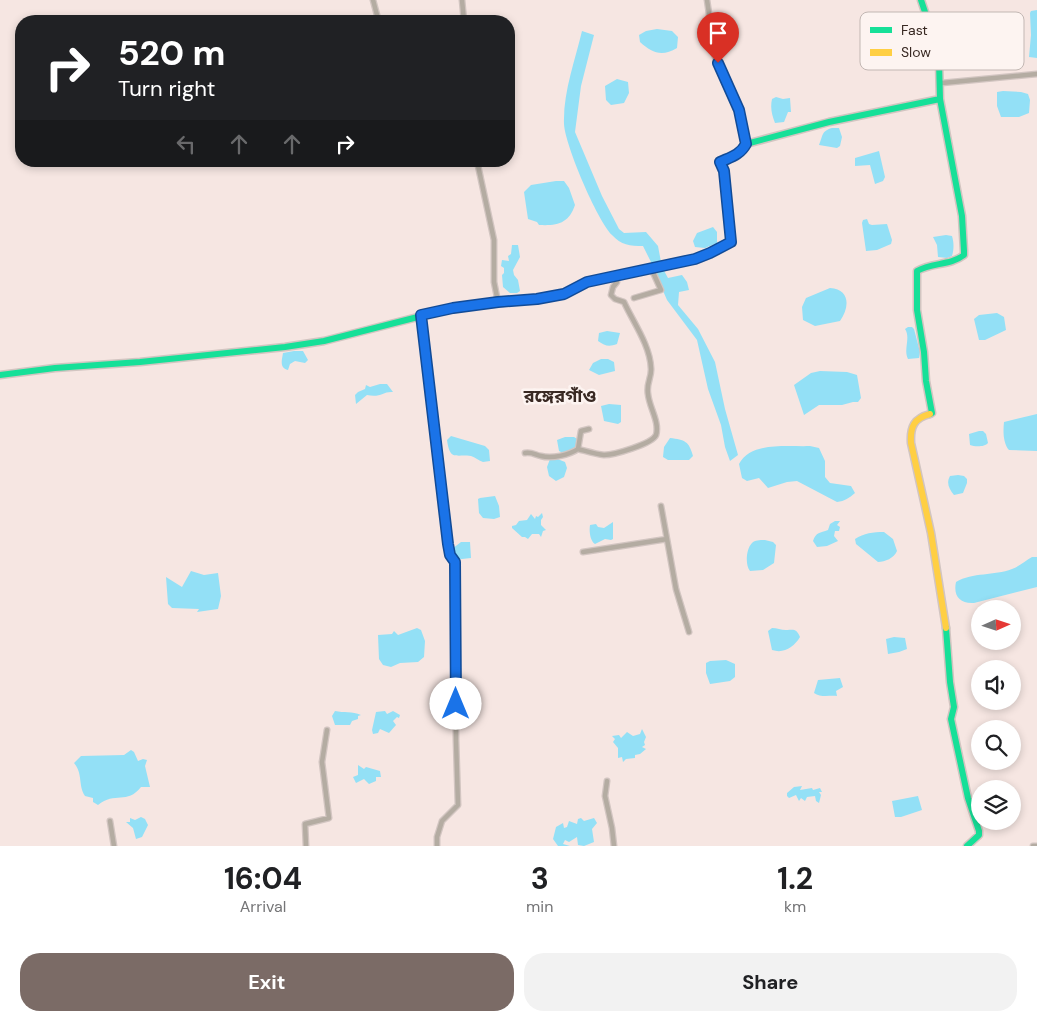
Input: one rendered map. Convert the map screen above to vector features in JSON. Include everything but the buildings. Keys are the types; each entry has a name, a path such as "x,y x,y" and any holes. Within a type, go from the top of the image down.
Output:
{"street":[{"path":"373,0 377,15"},
{"path":"462,0 463,15"},
{"path":"0,375 55,368 140,362 285,347 324,341 453,308 537,299 564,294 587,282 695,259 731,242 724,171 720,162 742,152 746,144 739,110 713,52 707,0"},
{"path":"921,0 925,12"},
{"path":"940,70 942,83 940,99 962,216 964,255 957,260 924,266 917,271 917,310 932,413 913,423 910,430 911,443 931,533 948,643 950,682 954,707 951,719 968,798 979,831 976,839 967,846"},
{"path":"942,83 1037,74"},
{"path":"746,144 829,122 940,99"},
{"path":"478,167 494,240 494,282 498,302"},
{"path":"634,298 661,290 651,268"},
{"path":"525,453 532,452 541,456 550,456 570,454 578,449 605,455 630,450 652,440 656,434 654,416 646,385 651,369 643,338 624,302 610,296 617,282 615,275"},
{"path":"421,315 448,544 450,555 455,562 458,805 442,820 437,837 437,846"},
{"path":"578,449 581,431 589,430"},
{"path":"661,506 676,589 689,632"},
{"path":"583,552 667,539"},
{"path":"306,846 305,824 329,818 322,762 327,730"},
{"path":"607,781 605,796 614,846"},
{"path":"110,821 114,846"}],"water":[{"path":"1037,10 1037,58 1029,57 1030,13"},
{"path":"657,29 672,31 678,37 677,48 662,53 649,49 640,42 639,35 646,31"},
{"path":"582,31 594,35 581,86 575,132 602,196 619,229 624,233 646,232 658,246 661,262 652,264 643,246 626,244 612,235 590,199 570,148 564,124 565,100"},
{"path":"617,79 628,82 629,93 624,103 611,105 606,100 605,86"},
{"path":"997,92 1028,94 1030,100 1029,113 1019,117 1001,117 997,106"},
{"path":"776,97 790,98 791,112 788,112 784,122 775,123 773,117 771,102"},
{"path":"832,128 839,128 842,137 840,146 837,148 819,145 824,132"},
{"path":"879,151 885,177 883,181 875,184 870,165 855,166 855,158"},
{"path":"564,181 569,188 575,205 570,216 562,222 552,225 539,225 537,222 528,219 524,192 531,185"},
{"path":"867,219 869,224 872,225 887,224 892,240 891,244 877,250 866,251 862,223 863,220"},
{"path":"713,227 717,232 717,243 705,248 695,247 693,241 697,233"},
{"path":"952,236 954,246 952,256 947,258 938,257 937,245 933,237"},
{"path":"512,245 518,245 520,257 513,270 518,280 520,291 517,293 510,293 503,287 502,275 504,268 501,266 502,260 509,261 508,256 511,254"},
{"path":"662,267 668,278 682,275 687,282 689,290 679,292 678,305 698,329 715,362 725,409 738,455 730,461 721,425 708,389 697,340 667,300 654,270"},
{"path":"830,288 837,289 845,295 847,305 840,321 815,326 803,320 802,307 806,298"},
{"path":"997,313 1004,317 1006,330 985,340 979,340 974,319 979,315"},
{"path":"908,327 914,329 920,352 919,358 908,359 906,351 907,332 905,329"},
{"path":"607,331 620,333 617,344 607,346 598,341 599,333"},
{"path":"303,351 308,360 305,363 295,361 290,364 288,370 285,369 282,363 283,353"},
{"path":"601,359 608,359 614,362 615,371 599,375 589,370 593,363"},
{"path":"820,371 847,372 857,375 861,398 858,402 842,405 819,405 804,415 794,385 811,373"},
{"path":"387,384 393,392 376,396 367,395 356,404 355,395 365,389 366,385 370,387"},
{"path":"609,404 621,405 621,422 618,424 604,421 601,406"},
{"path":"1037,414 1037,451 1009,450 1005,440 1004,422"},
{"path":"983,431 986,434 988,443 980,446 970,445 969,434"},
{"path":"451,436 485,446 489,450 490,461 483,462 471,456 452,454 447,440"},
{"path":"565,437 574,437 579,440 578,449 565,454 559,451 557,440"},
{"path":"670,438 686,442 693,456 689,460 668,460 663,457 664,447"},
{"path":"810,446 819,448 825,461 825,477 830,483 851,486 855,493 847,499 837,502 797,481 768,488 759,478 747,481 742,478 739,464 752,452 761,448"},
{"path":"555,458 565,462 567,468 564,477 556,481 549,476 547,467 550,459"},
{"path":"950,476 964,476 967,479 967,483 963,493 954,495 949,488 948,481"},
{"path":"495,496 499,506 500,517 494,519 483,518 479,513 478,499"},
{"path":"542,513 541,525 546,530 543,531 541,537 539,534 532,534 528,539 522,537 512,528 519,521 527,520 531,514 535,519 536,516 538,517"},
{"path":"840,521 837,525 840,527 839,531 835,531 834,536 838,541 827,546 817,547 813,541 815,536 828,530 830,524"},
{"path":"613,522 613,539 605,539 595,544 593,543 590,536 590,525 596,524 598,527 604,528"},
{"path":"884,532 893,539 897,551 889,559 878,562 856,544 855,539 869,533"},
{"path":"765,540 776,545 774,563 763,570 750,571 747,553 750,546 755,541"},
{"path":"461,542 470,542 471,558 453,560 452,549"},
{"path":"1032,557 1037,557 1037,587 986,600 971,600 971,603 961,600 957,595 956,582 969,577 998,573 1020,565"},
{"path":"191,571 204,575 218,573 221,596 218,609 197,612 199,609 172,608 168,604 166,577 182,587"},
{"path":"417,628 421,630 425,641 424,657 418,662 400,663 391,667 383,665 379,659 378,635 392,634 394,631 398,635"},
{"path":"772,628 794,630 800,637 788,649 781,651 772,650 768,631"},
{"path":"894,637 905,638 907,649 888,654 886,639"},
{"path":"726,660 735,664 735,677 730,681 710,684 706,673 706,663"},
{"path":"840,678 843,687 836,691 837,696 823,696 814,693 818,680"},
{"path":"335,711 361,715 358,716 358,719 352,721 350,725 335,725 332,716"},
{"path":"385,711 387,714 393,711 400,715 399,718 397,717 393,721 396,725 389,733 380,729 378,733 373,734 372,730 376,712"},
{"path":"642,729 646,737 645,745 642,747 646,749 640,754 635,755 635,758 626,759 623,762 622,757 618,758 618,748 613,742 615,739 612,736 619,735 621,738 627,732 633,736 640,734"},
{"path":"131,750 138,761 147,760 145,766 150,787 141,787 131,795 110,799 98,805 93,802 93,798 85,796 79,771 74,763 81,756 124,755"},
{"path":"358,765 364,769 366,767 380,771 381,777 376,777 376,781 369,784 364,779 356,783 353,777 358,775"},
{"path":"802,786 800,790 820,788 822,792 819,792 821,795 819,803 816,801 815,796 807,797 805,801 801,798 799,801 796,795 789,798 787,796 787,793 794,787"},
{"path":"918,796 922,810 901,817 895,817 892,801"},
{"path":"141,817 145,819 148,825 142,837 136,839 133,828 126,822 130,822 130,818 135,820"},
{"path":"581,818 584,821 594,818 597,823 592,829 594,842 584,846 578,845 577,837 569,842 565,840 563,844 570,846 558,846 553,839 556,827 563,823 564,828 567,827 569,821 577,824 578,819"}],"traffic: fast":[{"path":"921,0 925,12"},
{"path":"930,414 932,413 917,310 917,271 929,266 953,261 964,255 962,216 940,99 939,70"},
{"path":"726,191 724,171 720,161 738,153 746,144 829,122 940,99"},
{"path":"0,375 55,368 140,362 285,347 324,341 453,308 537,299 564,294 587,282 596,280"},
{"path":"946,628 954,707 951,719 968,798 979,831 979,835 967,846"}],"traffic: slow":[{"path":"596,280 695,259 731,242 726,191"},
{"path":"930,414 920,418 914,424 911,432 911,443 931,533 946,628"}],"district":[{"name":"রঙ্গেরগাঁও","path":"560,396"}],"route":[{"path":"456,704 455,562 450,555 448,544 429,397 421,315 453,308 537,299 564,294 587,282 695,259 731,242 728,200 724,171 720,162 742,152 746,144 739,110 718,63"}]}
